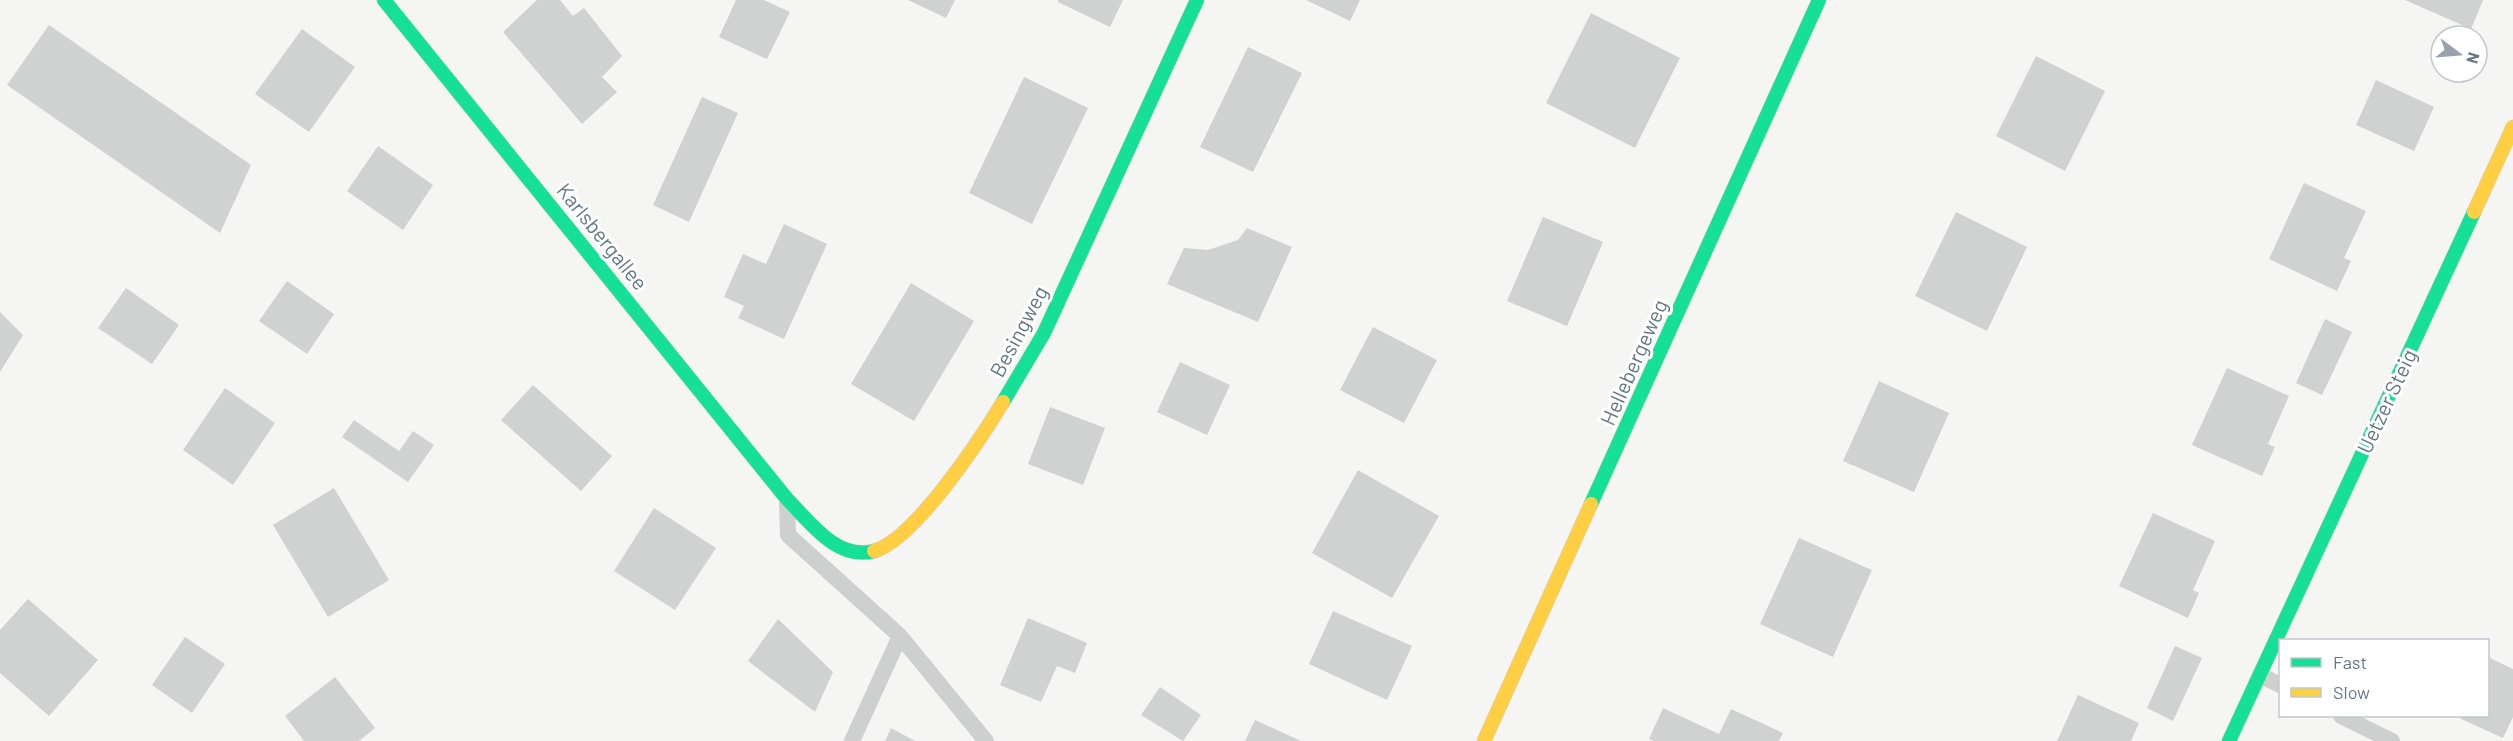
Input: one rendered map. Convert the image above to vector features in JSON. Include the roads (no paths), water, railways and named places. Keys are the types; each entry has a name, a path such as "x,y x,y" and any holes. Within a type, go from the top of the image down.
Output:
{"street":[{"name":"Karlsbergallee","path":"384,0 787,499"},
{"name":"Besingweg","path":"787,499 829,541 848,551 866,554 884,548 903,535 944,488 1000,407 1044,333 1197,0"},
{"name":"Hellebergeweg","path":"1484,741 1819,0"},
{"name":"Uetzer Steig","path":"2229,741 2513,127"}],"lane":[{"path":"787,499 789,535 900,636 986,741"},
{"path":"852,741 900,636"},
{"path":"2260,675 2279,684"},
{"path":"2343,717 2392,741"}]}
